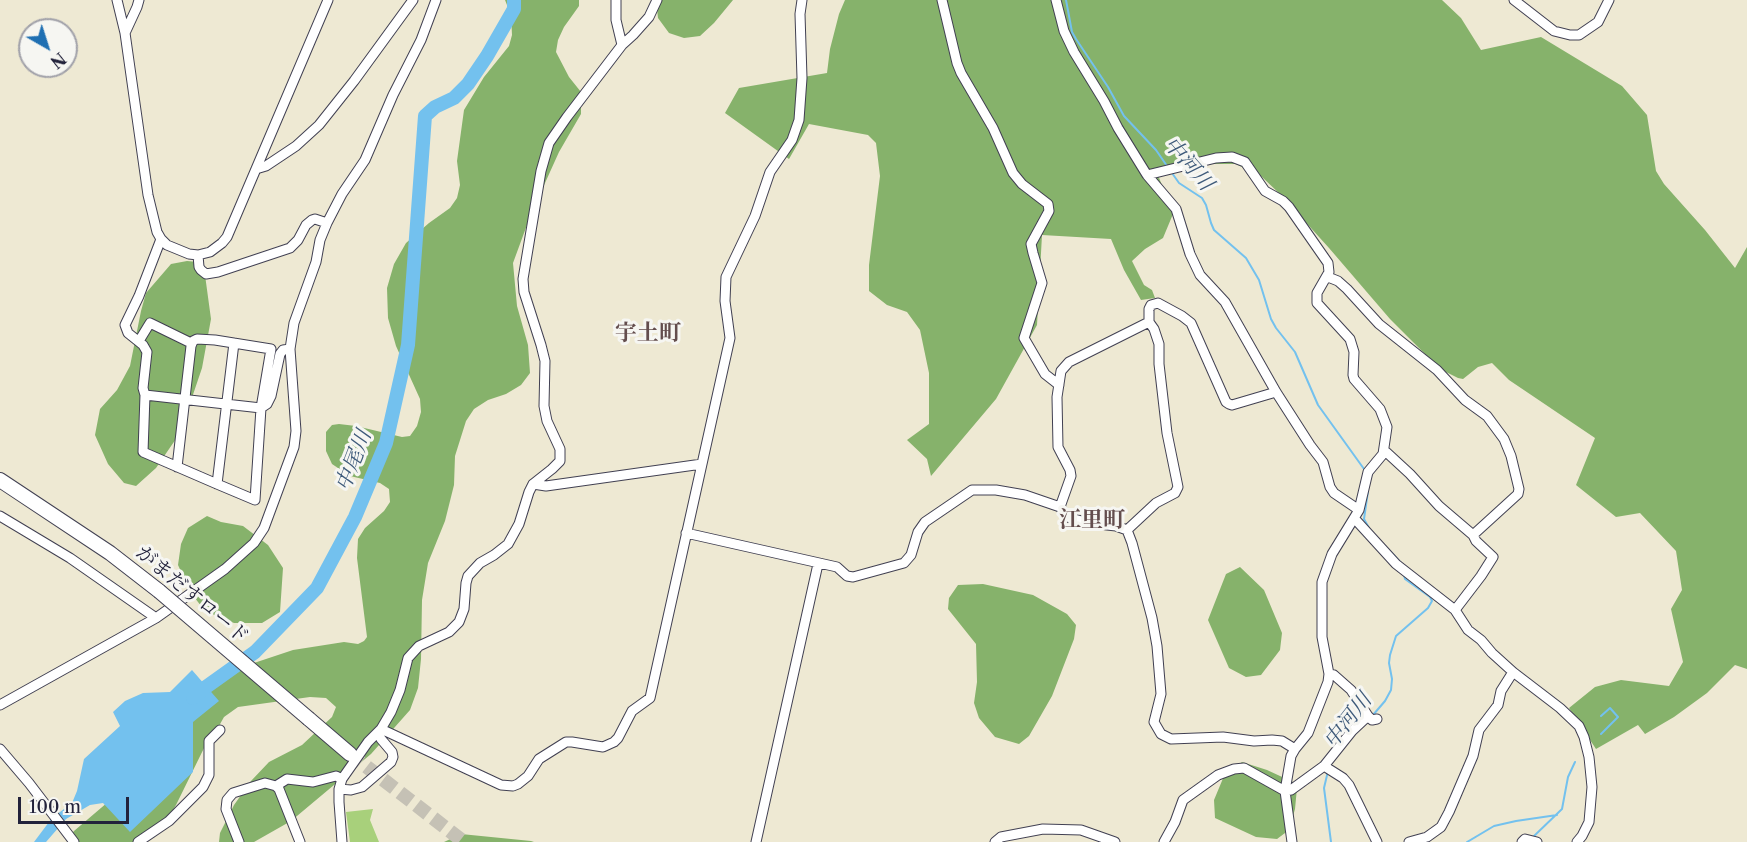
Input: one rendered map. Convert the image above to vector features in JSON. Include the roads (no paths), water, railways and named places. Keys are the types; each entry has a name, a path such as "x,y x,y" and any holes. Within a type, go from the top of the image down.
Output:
{"highway":[{"name":"がまだすロード","path":"0,478 110,553 159,591 350,754"}],"street":[{"path":"117,0 125,33 148,195 157,232 167,245 198,255 210,252 227,237 328,0"},
{"path":"125,33 139,0"},
{"path":"256,169 266,166 296,146 319,125 413,0"},
{"path":"0,705 156,618 225,569 254,543 264,528 294,447 296,430 290,349 294,323 316,262 320,240 342,194 364,160 421,40 436,0"},
{"path":"616,0 615,20 622,45"},
{"path":"342,842 339,789 342,778 368,742 380,731 392,712 408,658 419,646 449,632 459,622 464,609 468,576 480,563 512,539 533,484 560,461 561,454 547,421 544,406 544,361 524,292 523,279 541,171 549,143 622,45 649,17 657,0"},
{"path":"380,731 507,787 524,780 539,759 566,742 603,747 614,742 632,711 648,700 651,695 730,338 725,301 726,277 755,216 770,172 792,140 799,120 802,78 800,14 802,0"},
{"path":"942,0 961,73 993,128 1013,173 1022,184 1048,204 1049,211 1031,244 1042,283 1024,338 1045,374 1059,385"},
{"path":"1056,0 1064,32 1074,52 1147,175 1176,209 1190,254 1200,275 1226,302 1276,392 1323,462 1334,493 1356,514 1402,569 1455,610 1468,630 1513,672 1574,720 1584,737 1592,787 1589,822 1577,842"},
{"path":"1514,0 1554,31 1579,35 1598,22 1609,0"},
{"path":"1147,175 1169,168 1225,157 1245,162 1261,187 1283,201 1326,259 1329,267 1328,276 1317,293 1317,303 1350,339 1354,352 1354,380 1380,409 1386,420 1387,432 1383,454 1368,472 1356,514 1332,554 1322,582 1322,637 1329,674 1308,733 1291,756 1285,791 1292,842"},
{"path":"198,255 198,265 201,270 206,274 218,272 290,248 312,220 327,223"},
{"path":"161,239 125,325 128,333 139,341 147,352 143,388 145,395 144,452 255,500 261,408 271,349 197,339 191,343"},
{"path":"1328,276 1338,281 1379,324 1437,370 1465,400 1487,416 1504,439 1511,456 1519,489 1518,494 1473,535"},
{"path":"1127,530 1156,502 1175,493 1178,487 1167,433 1159,344 1149,322 1149,309 1156,303 1191,323 1226,402 1229,404 1276,392"},
{"path":"1060,507 1071,476 1058,447 1057,397 1061,371 1069,362 1149,322"},
{"path":"139,341 150,323 191,343"},
{"path":"177,467 191,343"},
{"path":"217,484 234,343"},
{"path":"145,395 261,408 267,404 271,396 280,354 283,350 290,349"},
{"path":"1384,450 1493,557 1455,610"},
{"path":"533,484 546,486 702,464"},
{"path":"686,533 837,567 847,576 853,577 904,563 911,555 918,532 925,522 972,490 1015,493 1060,507 1067,517 1089,523 1116,526 1127,530 1149,608 1157,646 1161,694 1154,722 1161,734 1171,740 1223,737 1254,741 1282,741 1295,749"},
{"path":"0,516 70,558 156,618"},
{"path":"756,842 818,564"},
{"path":"1409,842 1432,835 1441,827 1473,756 1479,730 1498,705 1501,691 1513,672"},
{"path":"1164,842 1175,822 1182,800 1218,775 1244,768 1285,791 1293,789 1327,768 1352,731 1371,718 1351,690 1334,675 1329,674"},
{"path":"138,842 169,821 203,787 209,775 209,741 220,730"},
{"path":"339,789 362,788 391,762 392,752 381,739 380,731"},
{"path":"0,749 74,842"},
{"path":"1327,768 1349,785 1377,842"},
{"path":"276,786 287,779 313,782 336,776 342,778"},
{"path":"238,842 226,809 227,800 233,793 259,783 276,786 284,799 300,842"},
{"path":"995,842 1001,837 1043,829 1081,830 1115,842"},
{"path":"1522,842 1525,839 1537,842"}],"water":[{"path":"192,670 219,701 193,722 193,772 130,832 103,803 90,805 66,819 46,842 34,842 52,818 72,803 84,759 120,726 113,712 125,701 143,693 170,692"}],"waterway":[{"name":"中尾川","path":"193,698 255,652 317,588 355,517 386,443 408,345 425,116 435,107 454,98 468,84 514,9 514,0"},
{"name":"中河川","path":"1066,0 1072,32 1076,39 1124,116 1156,150 1167,166"},
{"name":"中河川","path":"1172,173 1179,183 1202,198 1214,230 1246,258 1259,280 1271,319 1295,352 1318,405 1364,469"},
{"name":"中河川","path":"1368,491 1364,519 1369,528"},
{"name":"中河川","path":"1387,548 1401,563"},
{"name":"中河川","path":"1373,715 1391,690 1392,679 1389,663 1396,636 1428,608 1432,601 1430,597 1405,579 1404,575"},
{"path":"1601,716 1610,708 1618,717 1601,734"},
{"path":"1533,837 1562,809 1568,777 1575,762"},
{"name":"中河川","path":"1328,771 1324,788 1331,842"},
{"path":"1467,842 1494,826 1557,815"}],"tunnel":[{"path":"350,754 464,842"}],"district":[{"name":"宇土町","path":"648,334"},
{"name":"江里町","path":"1092,521"}]}
